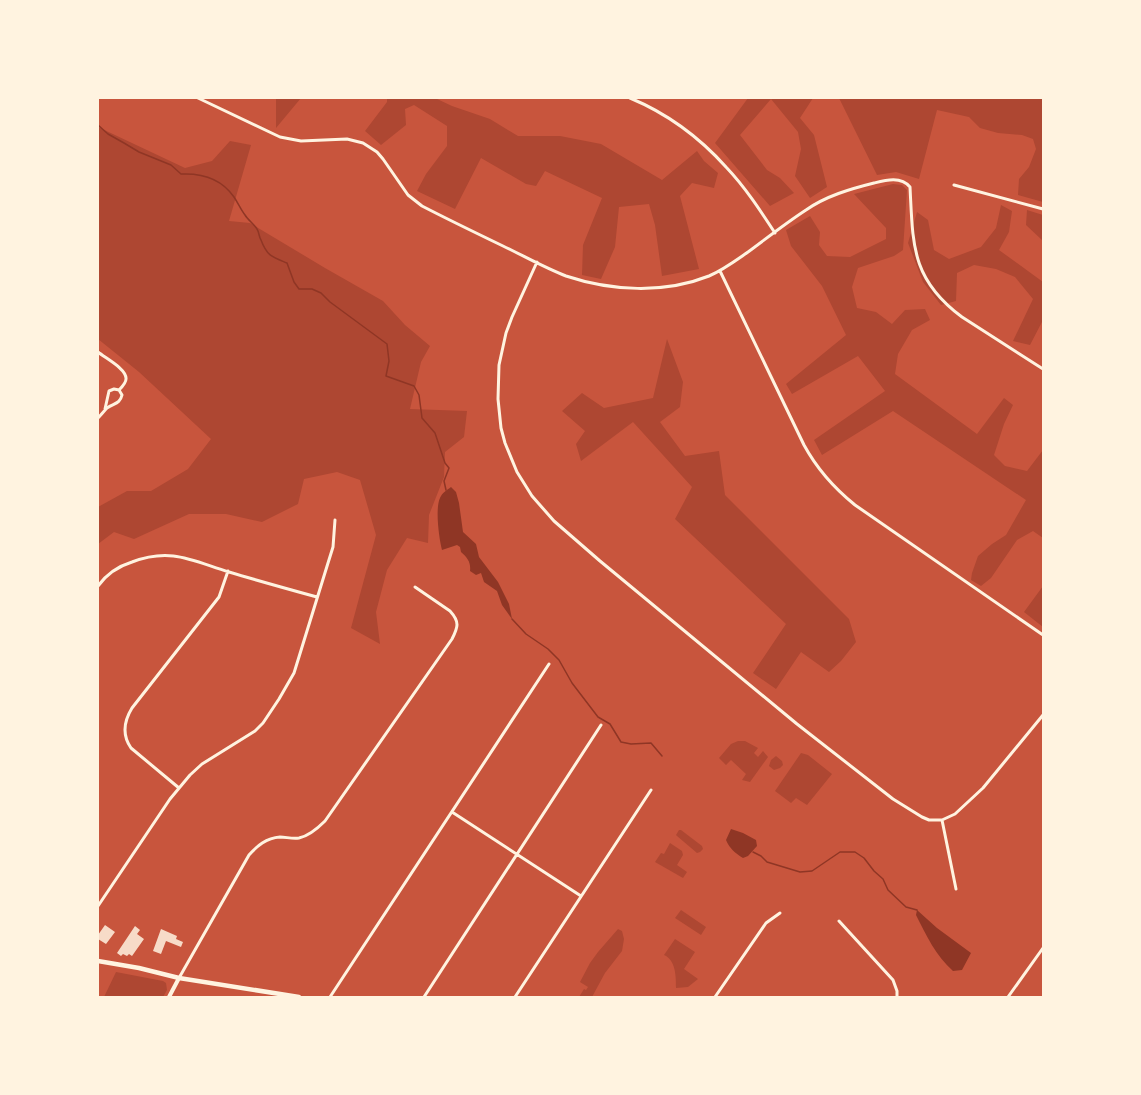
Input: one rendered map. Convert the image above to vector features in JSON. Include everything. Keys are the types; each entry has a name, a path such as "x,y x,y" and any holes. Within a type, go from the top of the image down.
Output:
{"main road":[{"path":"98,962 139,968 179,978 299,997"},
{"path":"170,997 179,978"}],"street":[{"path":"198,98 280,137 301,141 347,139 363,143 374,150 383,159 404,190 414,201 424,208 560,273 582,281 600,285 632,288 665,287 682,284 708,276 720,271 807,209 825,200 842,192 882,181 899,180 906,182 910,187 912,231 916,256 927,280 935,292 962,317 1043,369"},
{"path":"630,98 666,117 711,152 726,166 751,197 775,232"},
{"path":"954,185 1043,209"},
{"path":"537,262 506,333 498,378 499,412 505,443 517,472 532,496 554,521 600,561 874,786 892,800 928,820 942,820 956,814 975,796 1043,716"},
{"path":"720,271 804,446 820,471 830,483 859,508 1043,635"},
{"path":"98,352 120,368 125,374 125,384 119,390"},
{"path":"98,418 105,409 117,404 121,400 122,395 119,390 114,388 109,391 105,409"},
{"path":"98,906 179,788 190,775 202,764 255,731 263,723 287,687 294,673 333,547 335,520"},
{"path":"98,586 107,576 126,564 150,556 162,555 188,558 228,572 317,597"},
{"path":"179,788 131,748 125,735 126,720 132,708 218,597 228,572"},
{"path":"179,978 249,855 256,847 272,838 299,838 313,831 325,822 452,639 457,628 457,622 454,616 450,611 415,587"},
{"path":"330,997 549,664"},
{"path":"424,997 601,725"},
{"path":"515,997 651,790"},
{"path":"452,812 581,896"},
{"path":"942,820 956,889"},
{"path":"715,997 766,923 780,913"},
{"path":"839,921 893,980 897,991 897,997"},
{"path":"1008,997 1043,948"}],"shaded area":[{"path":"276,98 301,98 276,128"},
{"path":"387,98 435,98 452,106 490,119 518,136 560,136 601,144 662,180 697,151 704,161 718,173 714,188 692,183 680,196 699,269 662,276 655,225 649,204 619,207 615,247 601,279 582,275 583,245 602,198 545,171 536,186 526,184 481,158 455,209 417,191 426,174 447,146 447,126 414,105 405,109 406,125 381,145 365,131 387,102"},
{"path":"748,98 813,98 800,118 814,135 827,187 810,198 795,176 801,149 798,132 771,99 740,135 767,170 780,178 794,193 770,206 715,143"},
{"path":"839,98 1043,98 1043,202 1018,195 1019,179 1029,167 1036,149 1033,139 1022,135 998,133 980,128 969,117 937,110 919,179 896,172 877,175"},
{"path":"98,127 185,168 212,161 230,141 251,145 229,221 250,223 383,301 405,325 430,346 421,362 410,409 467,411 464,437 445,452 444,477 429,515 428,543 407,538 387,570 376,612 380,644 351,628 376,535 360,480 337,472 304,479 298,504 262,522 226,514 189,514 134,539 114,532 98,544 98,507 127,491 151,491 188,469 211,439 139,372 98,339"},
{"path":"893,184 902,185 907,190 903,250 894,256 858,268 852,287 857,308 876,312 892,324 905,310 925,309 930,320 912,330 898,354 895,374 977,434 1004,398 1013,405 1004,424 994,455 1005,466 1027,471 1043,450 1043,538 1033,531 1017,540 991,578 981,586 971,580 978,556 1006,535 1026,500 893,411 822,455 814,440 885,391 858,356 792,394 786,384 846,335 822,286 791,246 786,230 810,216 820,232 819,245 827,256 850,257 886,239 886,228 854,194"},
{"path":"1001,205 1012,211 1009,232 999,250 1043,282 1043,320 1030,345 1013,341 1033,299 1015,277 996,269 974,265 957,273 956,301 941,305 923,282 908,243 917,212 928,220 934,250 949,259 981,247 996,228"},
{"path":"1027,210 1043,215 1043,241 1026,225"},
{"path":"667,339 683,382 680,407 660,422 685,456 719,451 725,495 849,619 856,642 841,661 829,672 801,652 776,689 753,673 786,624 675,519 692,487 633,422 581,461 576,444 585,431 562,411 582,393 604,408 653,398"},
{"path":"451,487 456,492 459,503 463,532 476,544 479,557 498,582 509,604 512,619 502,605 497,591 484,582 481,573 476,575 470,571 470,566 466,556 461,552 460,547 457,545 442,550 438,524 438,509 440,498"},
{"path":"1043,586 1043,627 1024,612"},
{"path":"738,741 745,741 758,748 754,753 758,757 763,751 768,757 750,782 742,780 746,774 731,760 726,765 719,758 731,744"},
{"path":"801,753 808,755 832,774 807,805 796,798 791,803 775,791"},
{"path":"776,756 782,761 783,765 774,770 769,766 771,760"},
{"path":"731,829 756,840 757,846 748,856 743,858 729,846 726,840"},
{"path":"679,830 702,846 703,849 697,853 676,835"},
{"path":"670,843 682,851 683,855 677,865 687,872 683,878 655,862 661,853 664,854"},
{"path":"681,910 706,927 701,935 675,918"},
{"path":"917,910 937,928 971,953 962,970 953,971 941,959 916,915"},
{"path":"618,929 622,931 624,939 622,951 605,973 592,997 579,997 584,989 586,990 588,987 580,982 590,963"},
{"path":"675,939 695,952 684,969 698,979 688,987 676,988 673,965 668,957 664,955"},
{"path":"116,972 163,981 166,983 167,990 163,997 104,997"}],"building":[{"path":"105,925 115,932 106,944 98,939 98,935"},
{"path":"135,926 140,930 137,934 144,939 132,956 129,954 127,956 123,954 121,956 117,953"},
{"path":"161,929 177,936 176,939 183,942 181,947 166,941 161,954 153,951"}],"waterway":[{"path":"98,125 108,134 139,152 171,165 181,174 196,174 204,176 223,185 234,197 246,217 257,229 265,250 274,257 287,263 294,282 299,289 312,289 321,293 330,302 387,344 389,361 386,376 414,386 419,395 422,418 435,433 445,463 449,468 444,481 446,490"},
{"path":"512,619 526,634 548,649 559,660 572,683 598,717 610,724 621,742 631,744 651,743 662,756"},
{"path":"753,852 761,856 767,862 800,872 812,871 840,852 855,852 864,858 874,871 883,879 888,890 906,907 917,910"}]}
